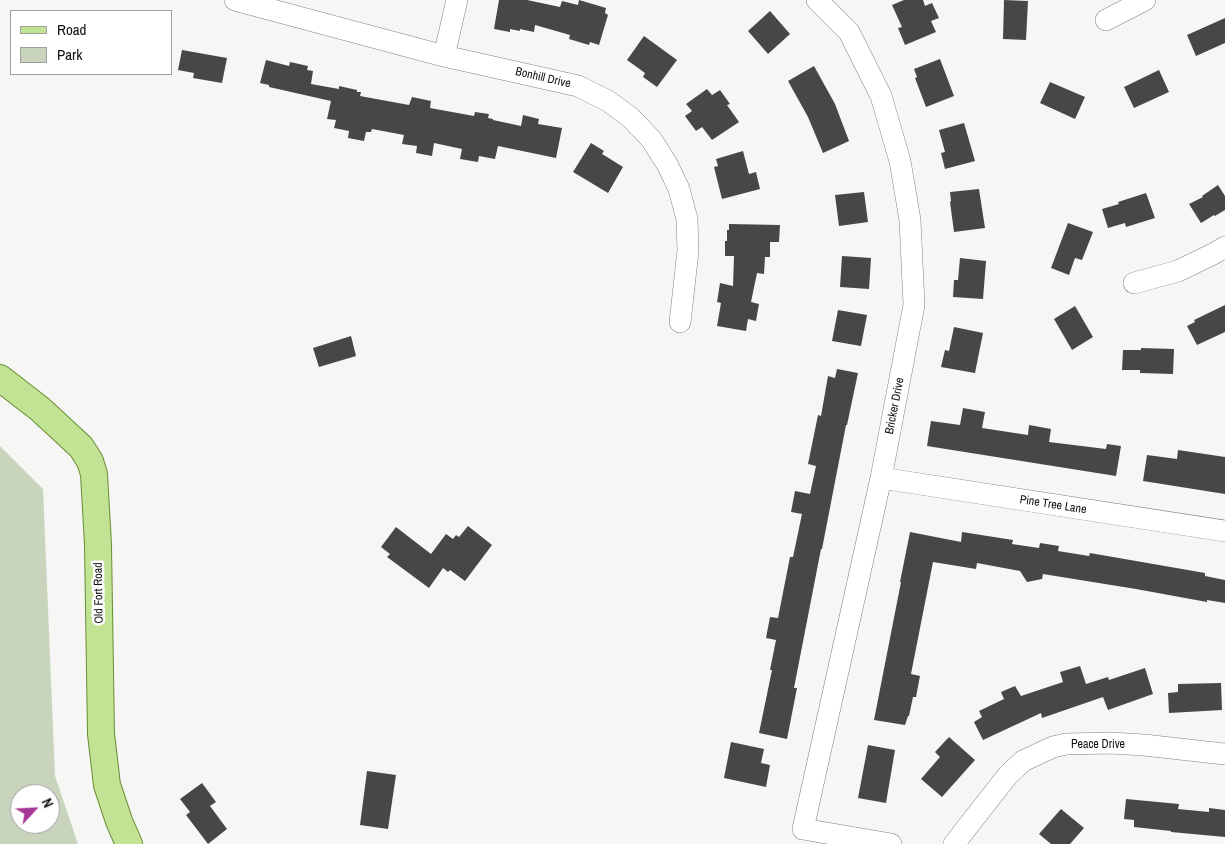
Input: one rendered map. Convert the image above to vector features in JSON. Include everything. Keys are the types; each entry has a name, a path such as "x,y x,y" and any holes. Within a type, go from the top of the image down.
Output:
{"main road":[{"name":"Old Fort Road","path":"0,378 40,409 81,447 90,461 94,474 98,545 101,734 107,785 129,844"}],"street":[{"name":"Bonhill Drive","path":"234,0 444,56 578,86 608,101 631,118 652,139 679,189 687,218 688,251 680,322"},
{"path":"444,56 457,0"},
{"name":"Bricker Drive","path":"817,0 849,32 881,96 900,161 910,220 914,305 881,478 802,829 891,844"},
{"path":"1106,20 1145,0"},
{"path":"1134,283 1178,270 1225,247"},
{"name":"Pine Tree Lane","path":"881,478 1225,532"},
{"name":"Peace Drive","path":"954,844 1008,775 1023,761 1053,747 1066,744 1111,743 1225,754"}],"green space":[{"path":"0,446 43,489 55,776 58,784 10,784 10,834 60,834 60,791 78,844 0,844"}],"building":[{"path":"499,0 527,0 560,7 562,1 578,5 579,0 606,8 605,13 608,15 599,45 590,42 589,45 569,39 570,35 535,25 534,32 520,29 520,31 510,29 510,32 494,29"},
{"path":"904,0 923,0 925,6 932,3 939,18 931,21 936,32 905,45 898,28 902,27 892,5"},
{"path":"1004,0 1028,1 1026,40 1003,39"},
{"path":"770,11 790,34 768,54 748,31"},
{"path":"1225,18 1225,43 1196,56 1187,35"},
{"path":"644,36 677,60 657,87 643,77 645,73 627,60"},
{"path":"182,50 227,58 222,83 193,78 194,73 178,70"},
{"path":"940,59 954,96 926,107 915,78 917,77 914,69"},
{"path":"266,60 289,66 290,62 308,66 307,70 313,71 311,84 339,89 339,86 357,90 357,92 361,92 360,96 409,105 412,97 431,101 430,108 474,116 475,112 489,114 488,118 493,120 521,126 523,115 539,119 538,124 562,128 556,158 498,146 495,159 479,156 478,162 460,159 462,149 434,143 432,156 416,153 417,146 402,144 404,135 372,129 371,132 366,132 364,141 348,138 349,131 334,128 336,120 327,119 331,101 269,87 269,85 260,83"},
{"path":"814,66 835,104 849,141 823,153 808,117 788,81"},
{"path":"1159,70 1169,92 1134,108 1124,87"},
{"path":"1050,82 1085,97 1075,119 1040,103"},
{"path":"707,89 712,95 720,90 730,104 727,105 739,122 712,140 702,127 696,131 685,116 692,111 686,104"},
{"path":"964,123 975,161 945,169 941,153 945,152 939,130"},
{"path":"591,143 604,151 602,154 623,167 608,193 573,172"},
{"path":"743,151 749,174 756,172 760,189 722,199 714,167 718,166 716,159"},
{"path":"1218,185 1225,196 1225,210 1201,223 1189,204 1203,197"},
{"path":"979,189 985,228 954,232 950,192"},
{"path":"864,192 868,222 839,226 835,195"},
{"path":"1146,193 1155,218 1126,227 1125,223 1108,228 1102,209"},
{"path":"1068,223 1093,232 1082,260 1075,258 1069,275 1051,268"},
{"path":"729,224 780,225 779,242 770,242 770,257 765,257 764,274 757,273 751,302 759,304 756,321 748,319 746,331 717,326 721,303 717,302 720,283 733,286 734,256 725,256 725,241 727,241"},
{"path":"842,256 871,258 869,289 840,287"},
{"path":"960,258 986,261 983,299 953,297 954,280 958,280"},
{"path":"1225,305 1225,332 1197,345 1187,326 1195,322 1194,320"},
{"path":"1075,306 1093,337 1072,350 1054,319"},
{"path":"838,310 867,315 861,346 832,341"},
{"path":"954,327 983,333 975,373 941,367 945,350 949,351"},
{"path":"351,336 356,356 319,367 313,348"},
{"path":"1141,348 1174,349 1173,374 1140,373 1140,370 1122,370 1123,350 1141,350"},
{"path":"837,369 858,373 794,688 797,688 787,739 759,733 776,640 766,638 770,617 778,618 790,557 793,557 802,514 791,512 795,491 810,494 816,466 808,464 818,415 821,416 828,376 835,378"},
{"path":"963,408 985,412 982,428 1028,435 1029,425 1051,429 1049,442 1106,449 1107,444 1121,446 1116,476 927,446 931,421 960,425"},
{"path":"1178,450 1225,457 1225,494 1143,481 1147,455 1177,459"},
{"path":"468,526 492,545 465,581 450,570 448,572 443,568 429,588 387,557 390,554 381,547 396,527 431,554 446,534 453,539 456,535 459,537"},
{"path":"910,532 961,542 962,532 1013,540 1012,544 1039,548 1040,543 1059,546 1058,551 1089,556 1090,553 1205,573 1205,576 1225,580 1225,603 1207,600 1207,602 1043,574 1042,579 1027,582 1020,571 977,563 976,569 933,562 911,674 920,676 916,697 913,697 909,716 905,725 874,720"},
{"path":"1080,666 1086,684 1108,677 1109,680 1145,668 1153,694 1108,710 1103,697 1042,718 1041,713 983,740 974,722 982,717 979,711 1004,699 1001,692 1015,686 1021,696 1063,682 1060,672"},
{"path":"1221,683 1222,710 1169,713 1168,693 1178,692 1178,684"},
{"path":"949,737 975,760 942,797 921,779 940,757 935,752"},
{"path":"731,742 764,749 761,763 770,765 766,787 724,778"},
{"path":"868,745 895,750 886,803 858,798"},
{"path":"367,771 396,775 388,829 360,825"},
{"path":"202,783 216,802 210,806 227,829 208,844 186,815 190,812 180,799"},
{"path":"1126,799 1179,804 1178,809 1209,812 1209,808 1225,810 1225,837 1134,827 1134,820 1124,819"},
{"path":"1061,809 1084,828 1070,844 1051,844 1039,834"}]}
